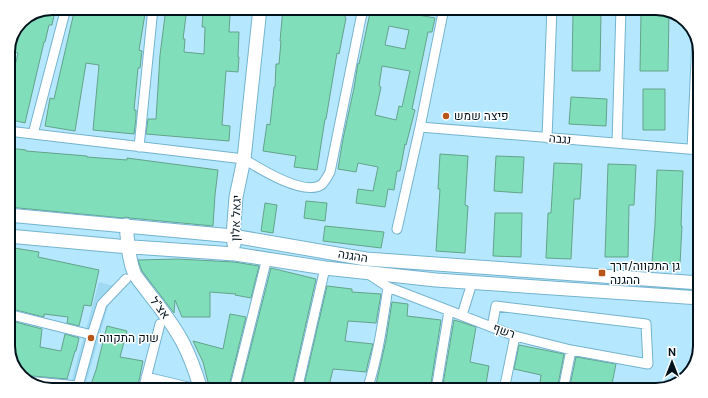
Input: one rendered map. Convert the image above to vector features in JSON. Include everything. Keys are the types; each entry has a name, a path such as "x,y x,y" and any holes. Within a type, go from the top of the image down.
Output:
{"street":[{"path":"33,134 64,15"},
{"path":"139,147 153,15"},
{"name":"יגאל אלון","path":"236,254 236,197 244,159 259,15"},
{"path":"15,132 244,159 277,179 296,186 312,188 320,186 330,172 362,15"},
{"path":"397,229 420,127 443,15"},
{"path":"547,138 552,15"},
{"path":"617,143 621,15"},
{"name":"נגבה","path":"420,127 693,150"},
{"name":"ההגנה","path":"15,215 237,236 366,259 693,282"},
{"name":"אצ\"ל","path":"126,225 130,262 135,275 168,318 182,341 191,360 195,383"},
{"name":"ההגנה","path":"15,237 129,247 236,254 325,268 436,280 693,298"},
{"path":"236,383 267,258"},
{"path":"299,383 325,268"},
{"name":"רשף","path":"367,273 388,287 514,336 571,350 648,364 646,324 496,306 492,327"},
{"path":"78,383 102,304 126,279"},
{"path":"462,315 472,283"},
{"path":"369,383 383,320 388,287"},
{"path":"437,383 449,311"},
{"path":"15,316 92,335"},
{"path":"145,383 160,324"},
{"path":"505,383 514,336"},
{"path":"564,383 571,350"},
{"path":"146,377 171,383"}],"shaded area":[{"name":"שוק התקווה","path":"99,282 114,286 86,383 71,383"}],"building":[{"path":"54,15 52,25 49,25 44,42 25,123 15,121 15,66 18,53 15,52 15,49 21,31 31,21 45,16"},
{"path":"73,15 145,15 139,50 142,51 140,68 138,68 134,110 136,110 136,118 134,134 93,130 99,65 86,63 75,131 45,126 50,98 54,99"},
{"path":"165,15 186,15 183,39 185,39 184,52 204,54 205,27 202,27 203,15 230,15 229,32 239,32 239,57 238,72 226,71 222,125 230,126 229,141 146,134 148,119 156,119 160,55"},
{"path":"282,15 346,15 339,54 337,53 317,170 294,167 296,156 263,151 267,124 270,125 275,87 276,64 279,64"},
{"path":"370,15 418,15 435,18 432,32 428,32 412,109 415,110 406,145 405,144 400,171 397,171 394,190 388,189 385,207 356,203 358,189 373,191 378,167 358,163 356,172 338,169 358,63 359,64","holes":["389,26 409,30 405,49 385,45","382,66 410,71 402,107 399,106 396,120 375,115 381,87 379,86"]},
{"path":"573,15 601,15 600,71 572,71"},
{"path":"641,15 661,15 669,17 668,71 640,71"},
{"path":"643,89 665,89 665,130 643,130"},
{"path":"571,97 607,99 606,126 569,124"},
{"path":"15,149 87,157 127,160 127,158 218,170 213,226 126,217 123,218 15,208"},
{"path":"440,154 468,156 465,205 468,206 465,253 436,251 440,189 438,189"},
{"path":"496,156 524,157 522,193 494,191"},
{"path":"554,163 582,164 580,199 574,199 571,259 546,258 548,213 551,213"},
{"path":"608,164 636,165 634,205 629,205 628,257 605,257"},
{"path":"657,170 683,171 680,264 652,263"},
{"path":"306,201 327,203 325,221 304,218"},
{"path":"265,203 277,205 273,233 261,231"},
{"path":"495,213 522,213 521,257 493,256"},
{"path":"325,226 384,232 381,248 323,241"},
{"path":"15,248 39,252 38,257 99,270 91,306 84,305 79,326 67,323 68,317 44,314 44,317 15,310"},
{"path":"177,259 234,262 259,266 251,298 235,295 236,294 210,292 210,317 182,317 175,300 174,313 142,271 138,260"},
{"path":"271,268 316,279 293,383 242,383"},
{"path":"327,286 352,289 352,292 381,294 376,323 348,321 345,341 373,344 366,372 333,369 330,383 305,383"},
{"path":"392,302 408,304 407,316 441,320 431,383 377,383 386,340"},
{"path":"230,314 246,317 230,383 208,383 203,362 193,341 223,349"},
{"path":"454,320 476,327 470,362 489,366 486,383 443,383"},
{"path":"15,322 42,329 40,347 61,351 65,334 79,338 67,379 30,376 21,367 15,349"},
{"path":"107,326 127,331 120,357 143,361 138,383 91,383"},
{"path":"519,345 564,354 558,383 540,383 541,375 514,369"},
{"path":"576,357 616,364 612,383 570,383"}],"place":[{"name":"פיצה שמש","path":"446,116"},
{"name":"גן התקווה/דרך ההגנה","path":"602,273"},
{"name":"שוק התקווה","path":"91,338"}]}
